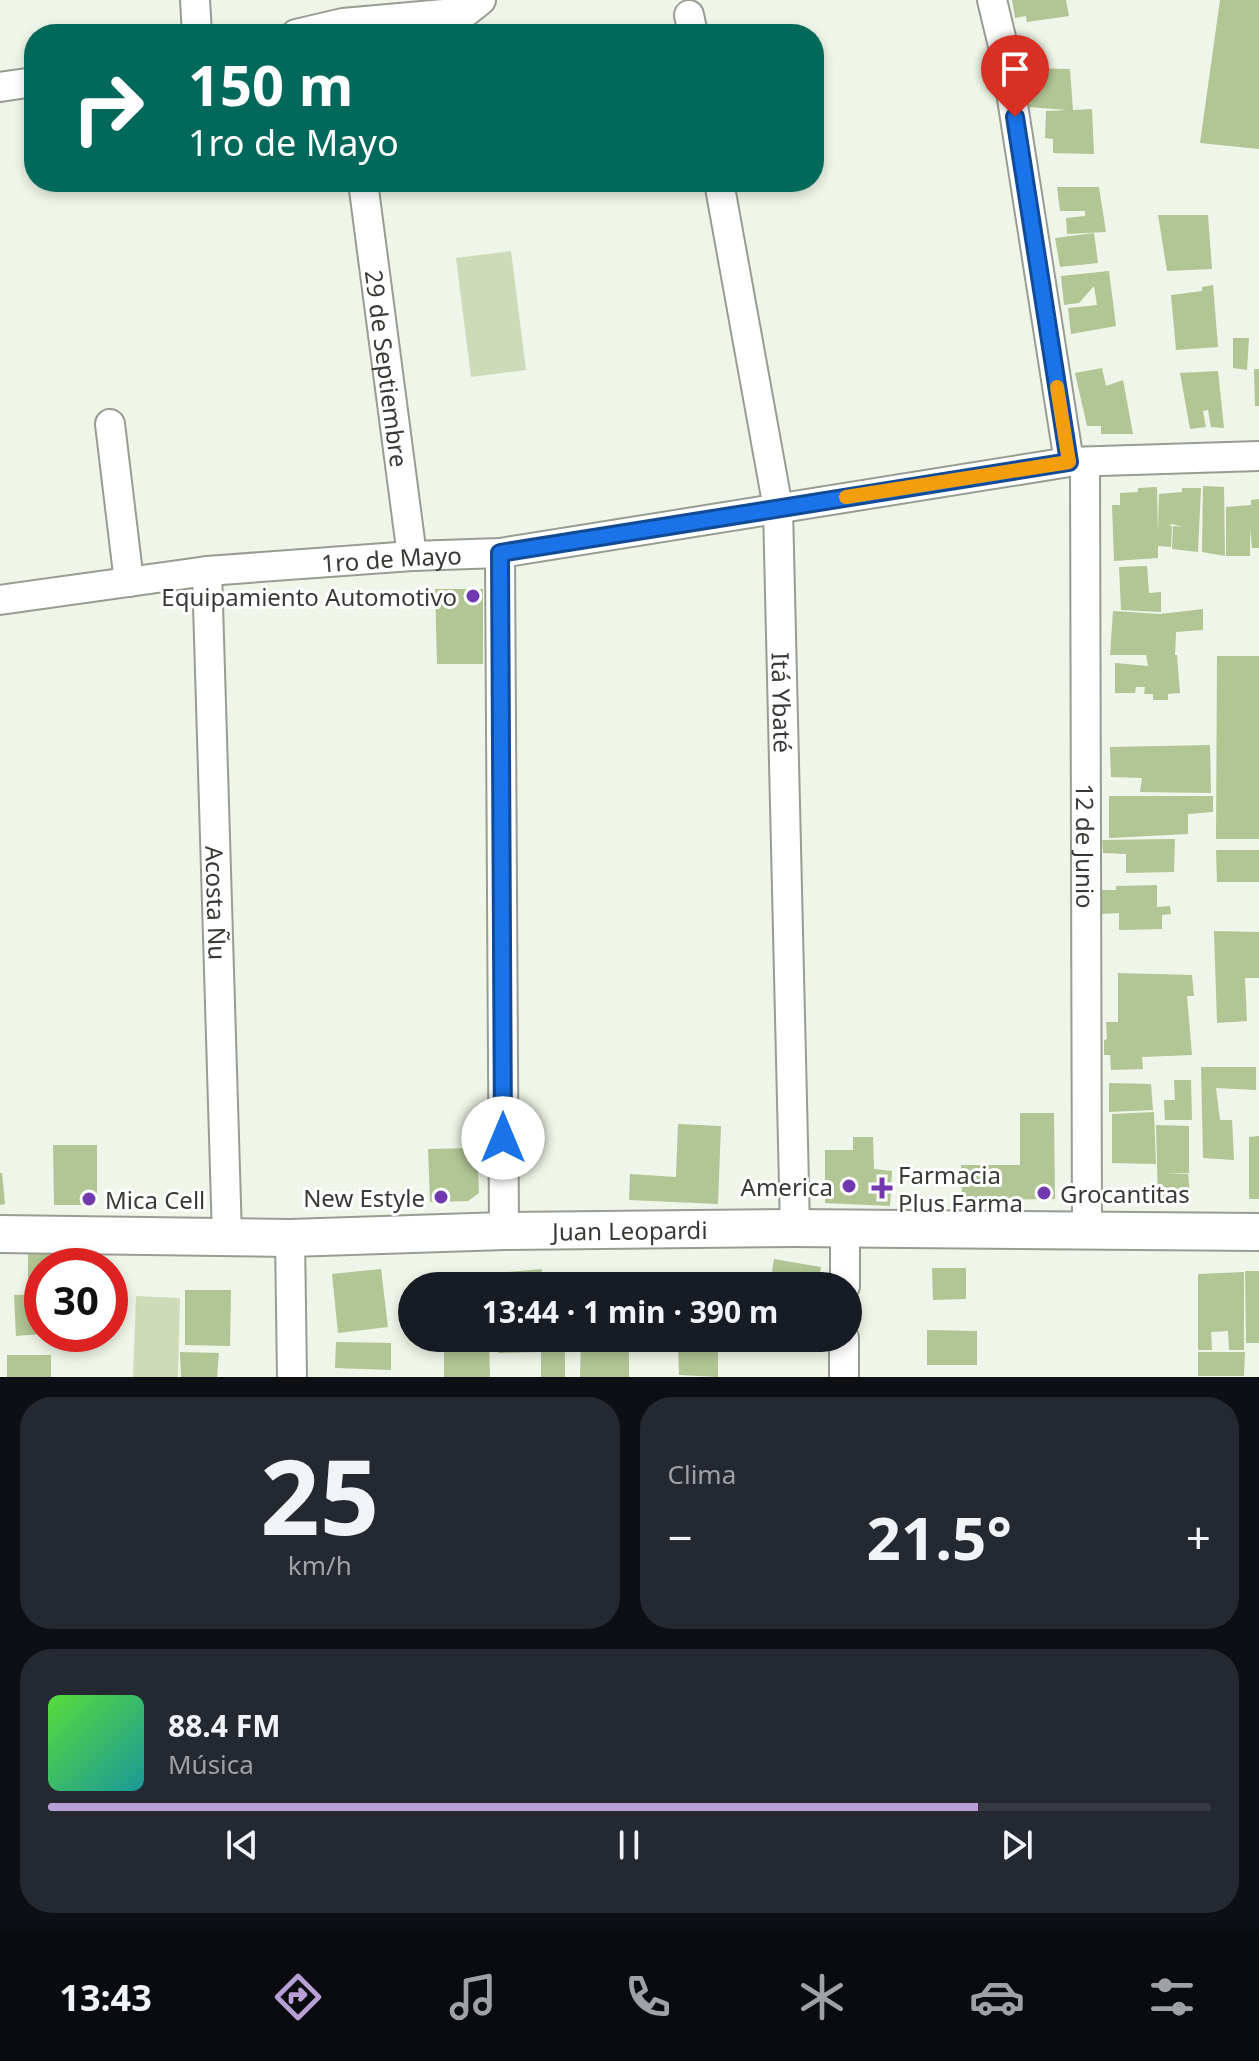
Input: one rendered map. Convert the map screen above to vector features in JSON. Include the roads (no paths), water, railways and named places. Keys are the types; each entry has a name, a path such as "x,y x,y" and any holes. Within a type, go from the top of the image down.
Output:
{"main road":[{"name":"Juan Leopardi","path":"0,1234 290,1238 504,1231 795,1228 1259,1232"}],"street":[{"path":"195,0 196,24"},
{"path":"379,24 466,12 481,0"},
{"name":"12 de Junio","path":"992,0 1005,54 1077,462 1087,1231"},
{"path":"0,87 24,83"},
{"name":"29 de Septiembre","path":"364,192 412,556"},
{"name":"Itá Ybaté","path":"721,192 778,508 795,1228"},
{"path":"110,424 129,582"},
{"name":"1ro de Mayo","path":"0,600 207,571 412,556 500,553 1077,462 1259,456"},
{"path":"500,553 504,1231"},
{"name":"Acosta Ñu","path":"207,571 227,1237"},
{"path":"845,1230 845,1272"},
{"path":"290,1238 292,1377"},
{"path":"844,1352 844,1377"}],"place":[{"name":"Equipamiento Automotivo","path":"473,596"},
{"name":"America","path":"849,1186"},
{"name":"Farmacia Plus Farma","path":"882,1188"},
{"name":"Grocantitas","path":"1044,1193"},
{"name":"New Estyle","path":"441,1197"},
{"name":"Mica Cell","path":"89,1199"}]}
